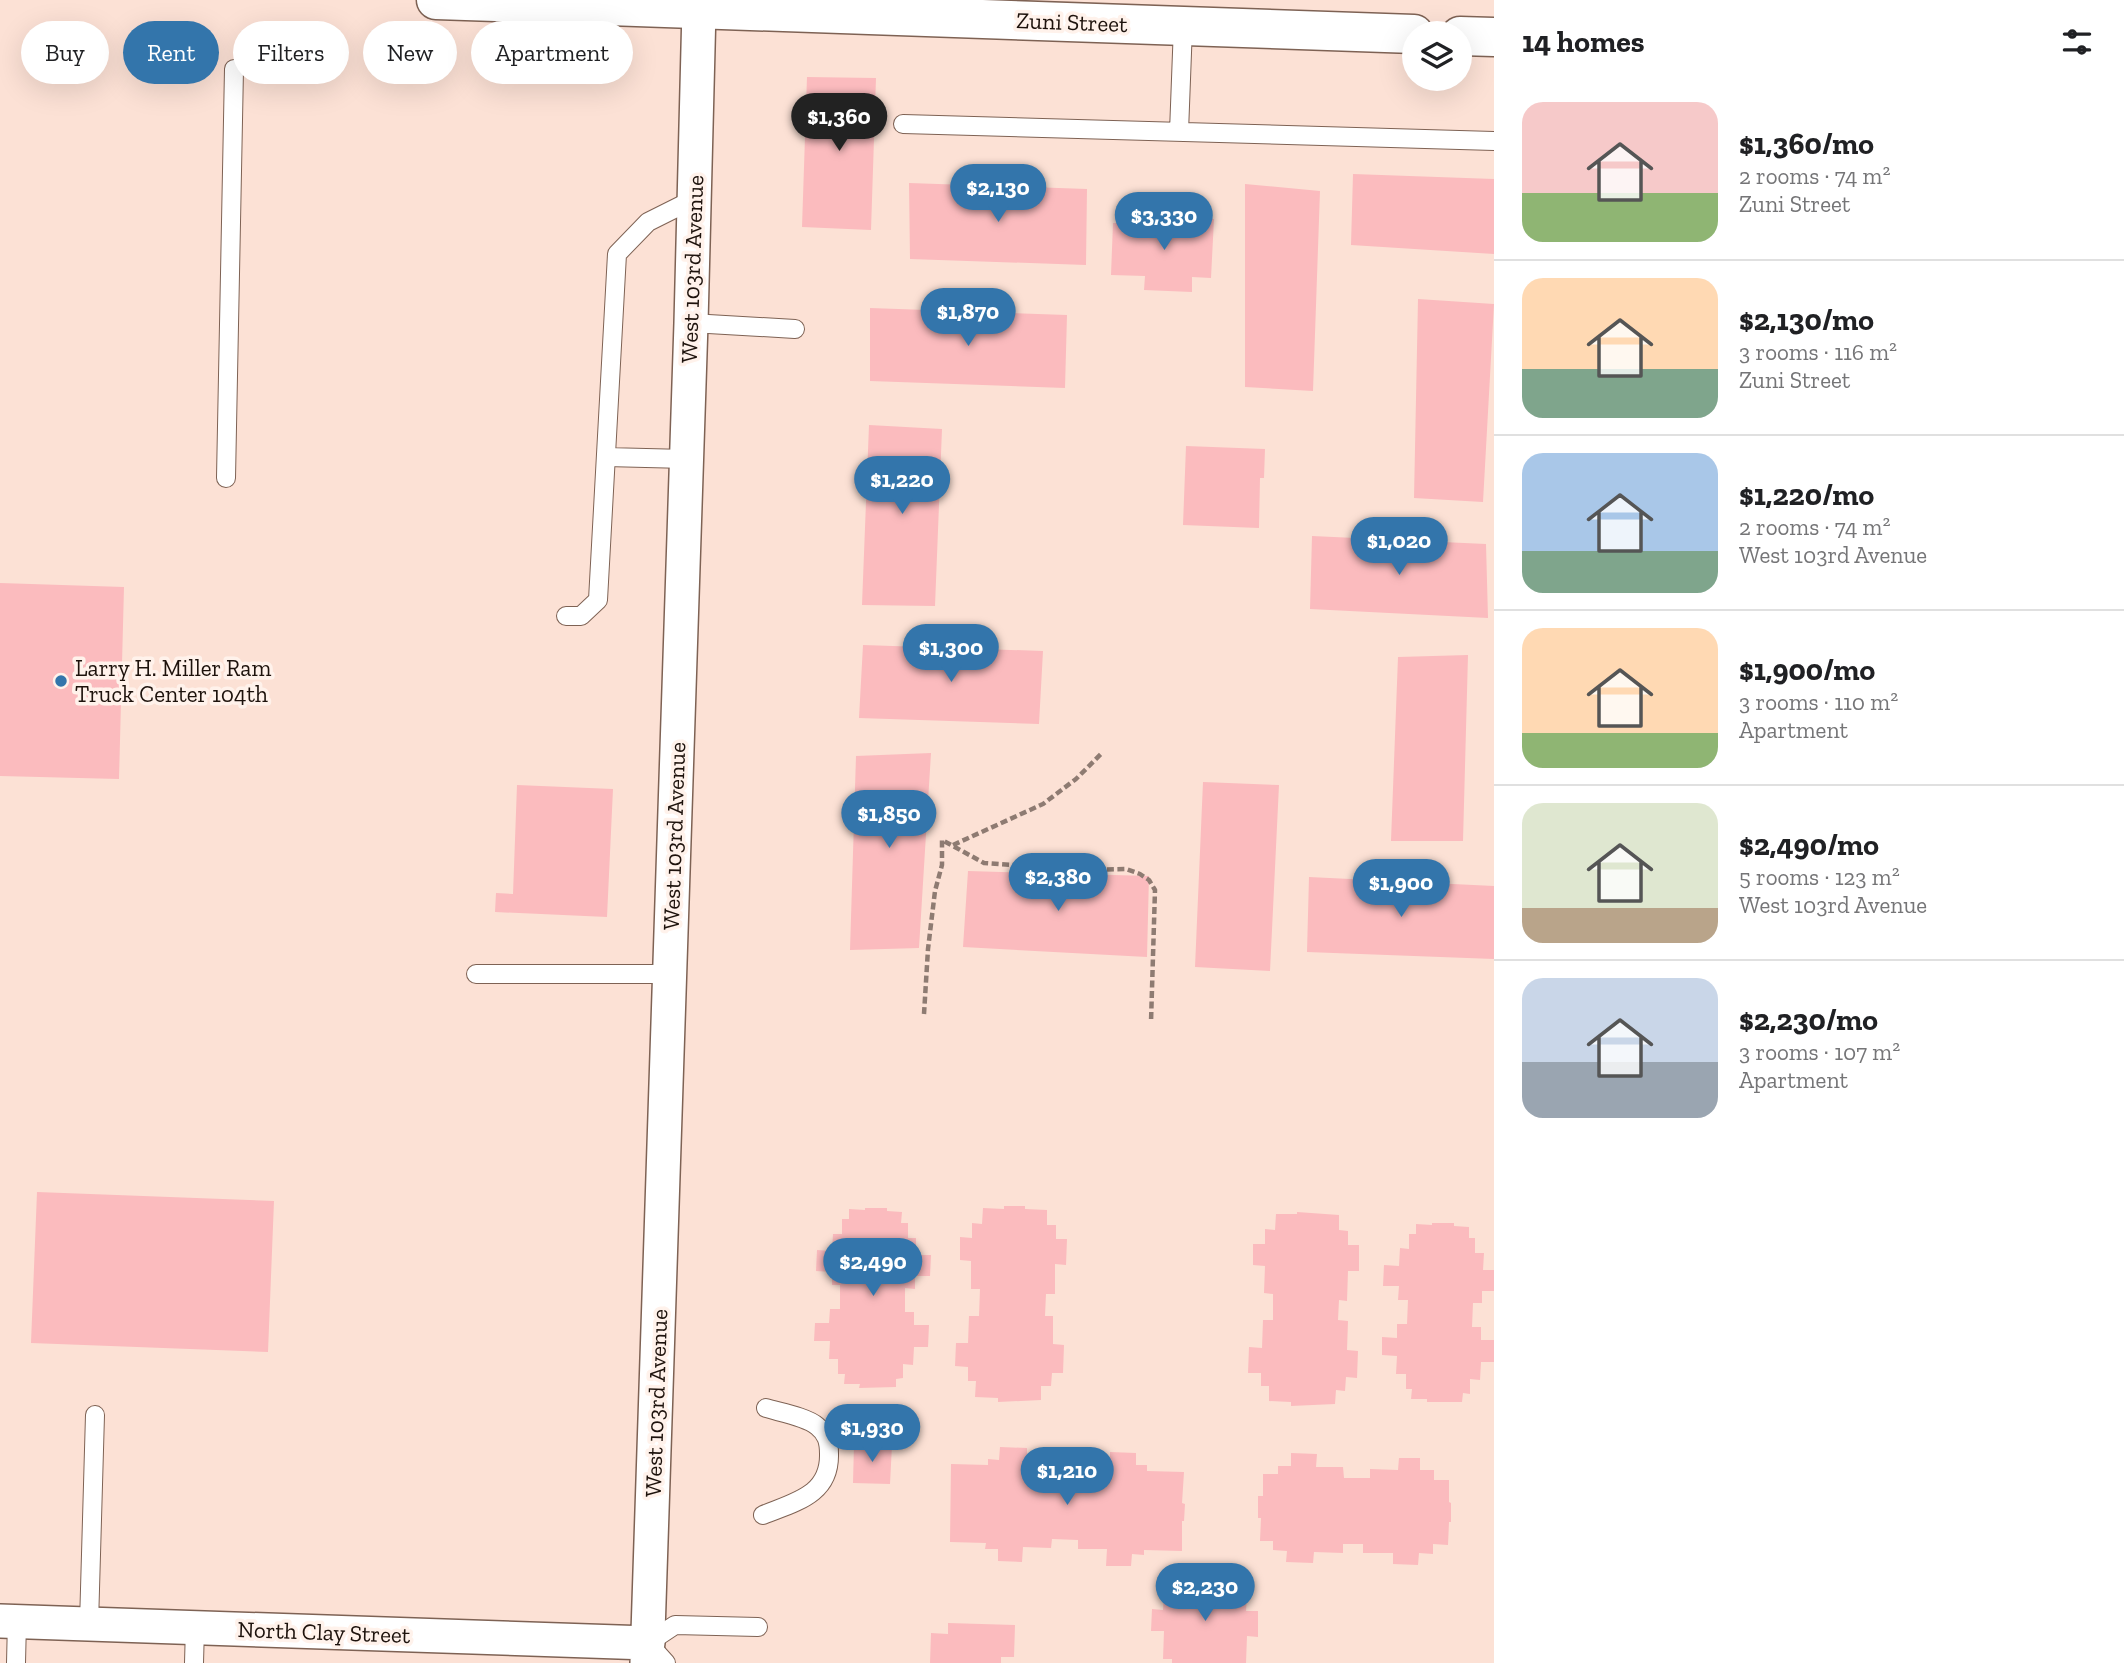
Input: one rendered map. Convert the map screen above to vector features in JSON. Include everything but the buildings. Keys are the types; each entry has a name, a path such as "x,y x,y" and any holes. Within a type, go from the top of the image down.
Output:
{"street":[{"name":"Zuni Street","path":"458,0 652,4 699,9 1402,34"},
{"name":"West 103rd Avenue","path":"654,1656 670,974 699,9"},
{"path":"1472,36 1494,37"},
{"name":"North Clay Street","path":"9,1621 195,1628 654,1656"}],"lane":[{"path":"1179,132 1183,26"},
{"path":"226,478 234,84"},
{"path":"902,124 1494,141"},
{"path":"566,616 581,616 598,600 617,254 648,222 694,199"},
{"path":"691,323 794,329"},
{"path":"606,457 686,459"},
{"path":"476,974 670,974"},
{"path":"763,1515 804,1498 821,1486 830,1466 829,1441 816,1424 766,1408"},
{"path":"89,1624 95,1415"},
{"path":"9,1621 16,1663"},
{"path":"654,1656 675,1625 758,1627"},
{"path":"194,1663 195,1628"}],"path":[{"path":"953,846 1043,804 1076,779 1103,752"},
{"path":"924,1014 934,891 942,865 942,840 984,863 1080,870 1126,869 1149,880 1155,890 1151,1022"}],"place":[{"name":"Larry H. Miller Ram Truck Center 104th","path":"61,681"}]}
